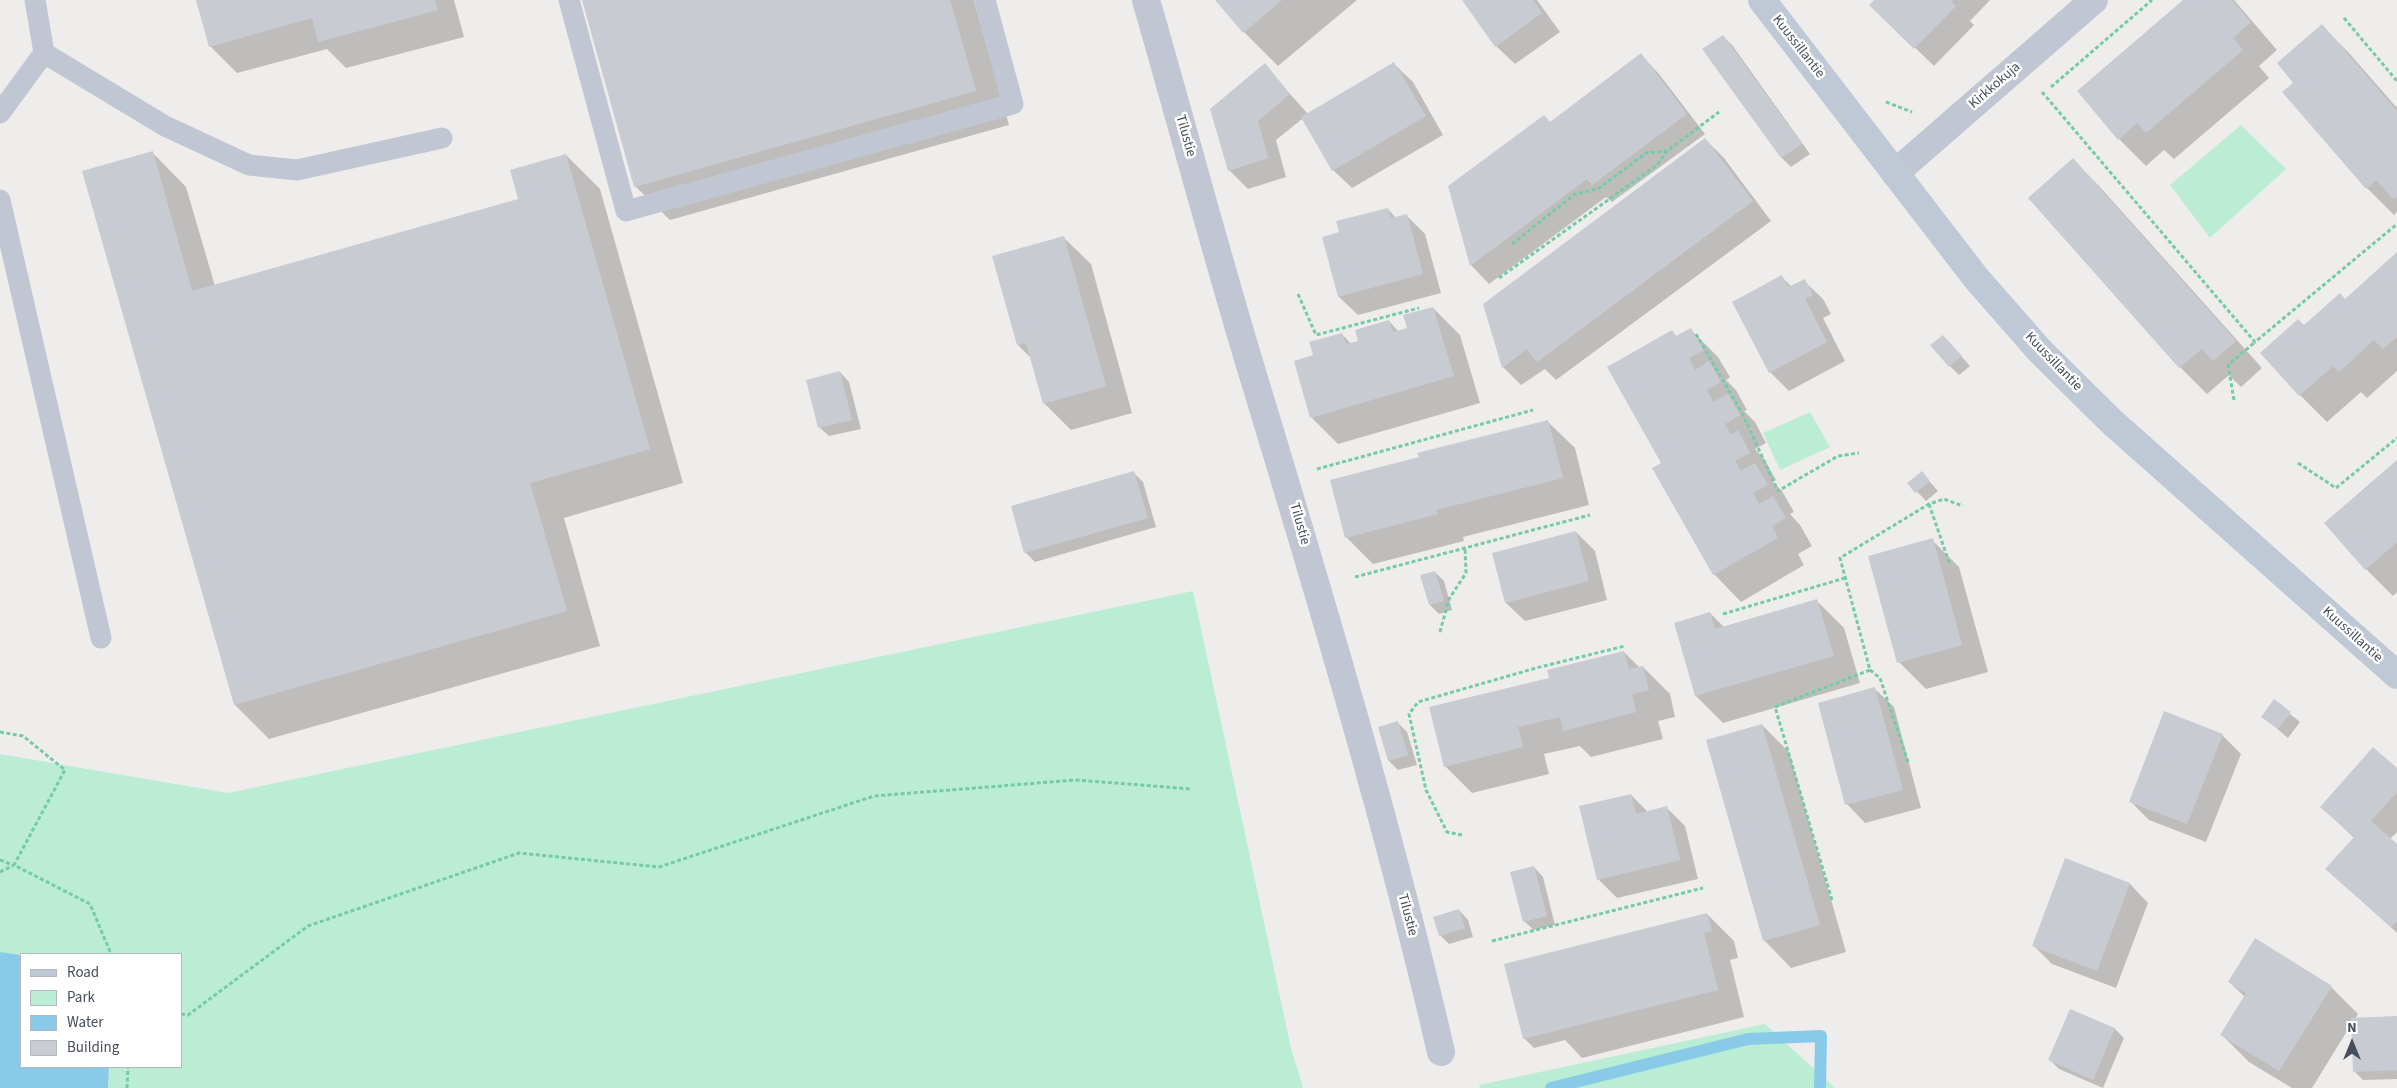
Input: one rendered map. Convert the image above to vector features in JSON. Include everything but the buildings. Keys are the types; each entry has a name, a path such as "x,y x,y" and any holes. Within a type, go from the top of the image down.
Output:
{"main road":[{"name":"Kuussillantie","path":"1762,0 1976,278 2040,351 2119,428 2397,675"}],"street":[{"name":"Tilustie","path":"1146,0 1256,385 1286,477 1338,660 1420,960 1441,1052"},
{"name":"Kirkkokuja","path":"1895,172 2094,0"}],"lane":[{"path":"0,113 44,53 34,0"},
{"path":"569,0 626,211 1013,104 985,0"},
{"path":"44,53 165,126 249,165 297,170 442,138"},
{"path":"0,200 101,638"}],"path":[{"path":"2043,94 2152,0"},
{"path":"2344,18 2397,81"},
{"path":"2019,65 2255,342"},
{"path":"1884,101 1902,110 1919,114 1939,134"},
{"path":"1499,278 1657,165 1667,151 1719,112"},
{"path":"1512,244 1575,194 1598,189 1646,153 1667,151"},
{"path":"2234,400 2228,365 2397,224"},
{"path":"1298,294 1316,335 1419,308"},
{"path":"1696,334 1742,413 1778,492 1838,456 1859,453"},
{"path":"1286,477 1532,410"},
{"path":"2298,463 2336,488 2397,438"},
{"path":"1908,762 1880,678 1870,670 1840,558 1929,504 1944,499 1963,506"},
{"path":"1929,504 1950,564"},
{"path":"1355,577 1590,515"},
{"path":"1440,632 1449,599 1466,572 1465,548"},
{"path":"1723,614 1845,578"},
{"path":"1462,835 1447,832 1426,790 1409,714 1418,702 1536,668 1625,646"},
{"path":"1832,900 1775,707 1870,670"},
{"path":"0,732 23,736 65,770 14,865 0,872"},
{"path":"182,1014 188,1015 308,926 519,853 659,867 874,796 1076,780 1191,789"},
{"path":"0,860 14,865 90,904 111,953"},
{"path":"1492,941 1703,888"},
{"path":"127,1088 128,1068"}],"green space":[{"path":"2241,125 2286,169 2210,238 2170,185"},
{"path":"1810,412 1830,447 1780,470 1763,433"},
{"path":"1193,591 1291,1048 1303,1088 108,1088 109,1068 182,1068 182,953 20,953 20,955 0,952 0,754 228,793"},
{"path":"1765,1024 1835,1088 1480,1088 1479,1085"}],"water":[{"path":"0,952 20,955 20,1068 109,1068 108,1088 0,1088"}],"waterway":[{"path":"1551,1088 1748,1039 1821,1036 1820,1088"}]}
